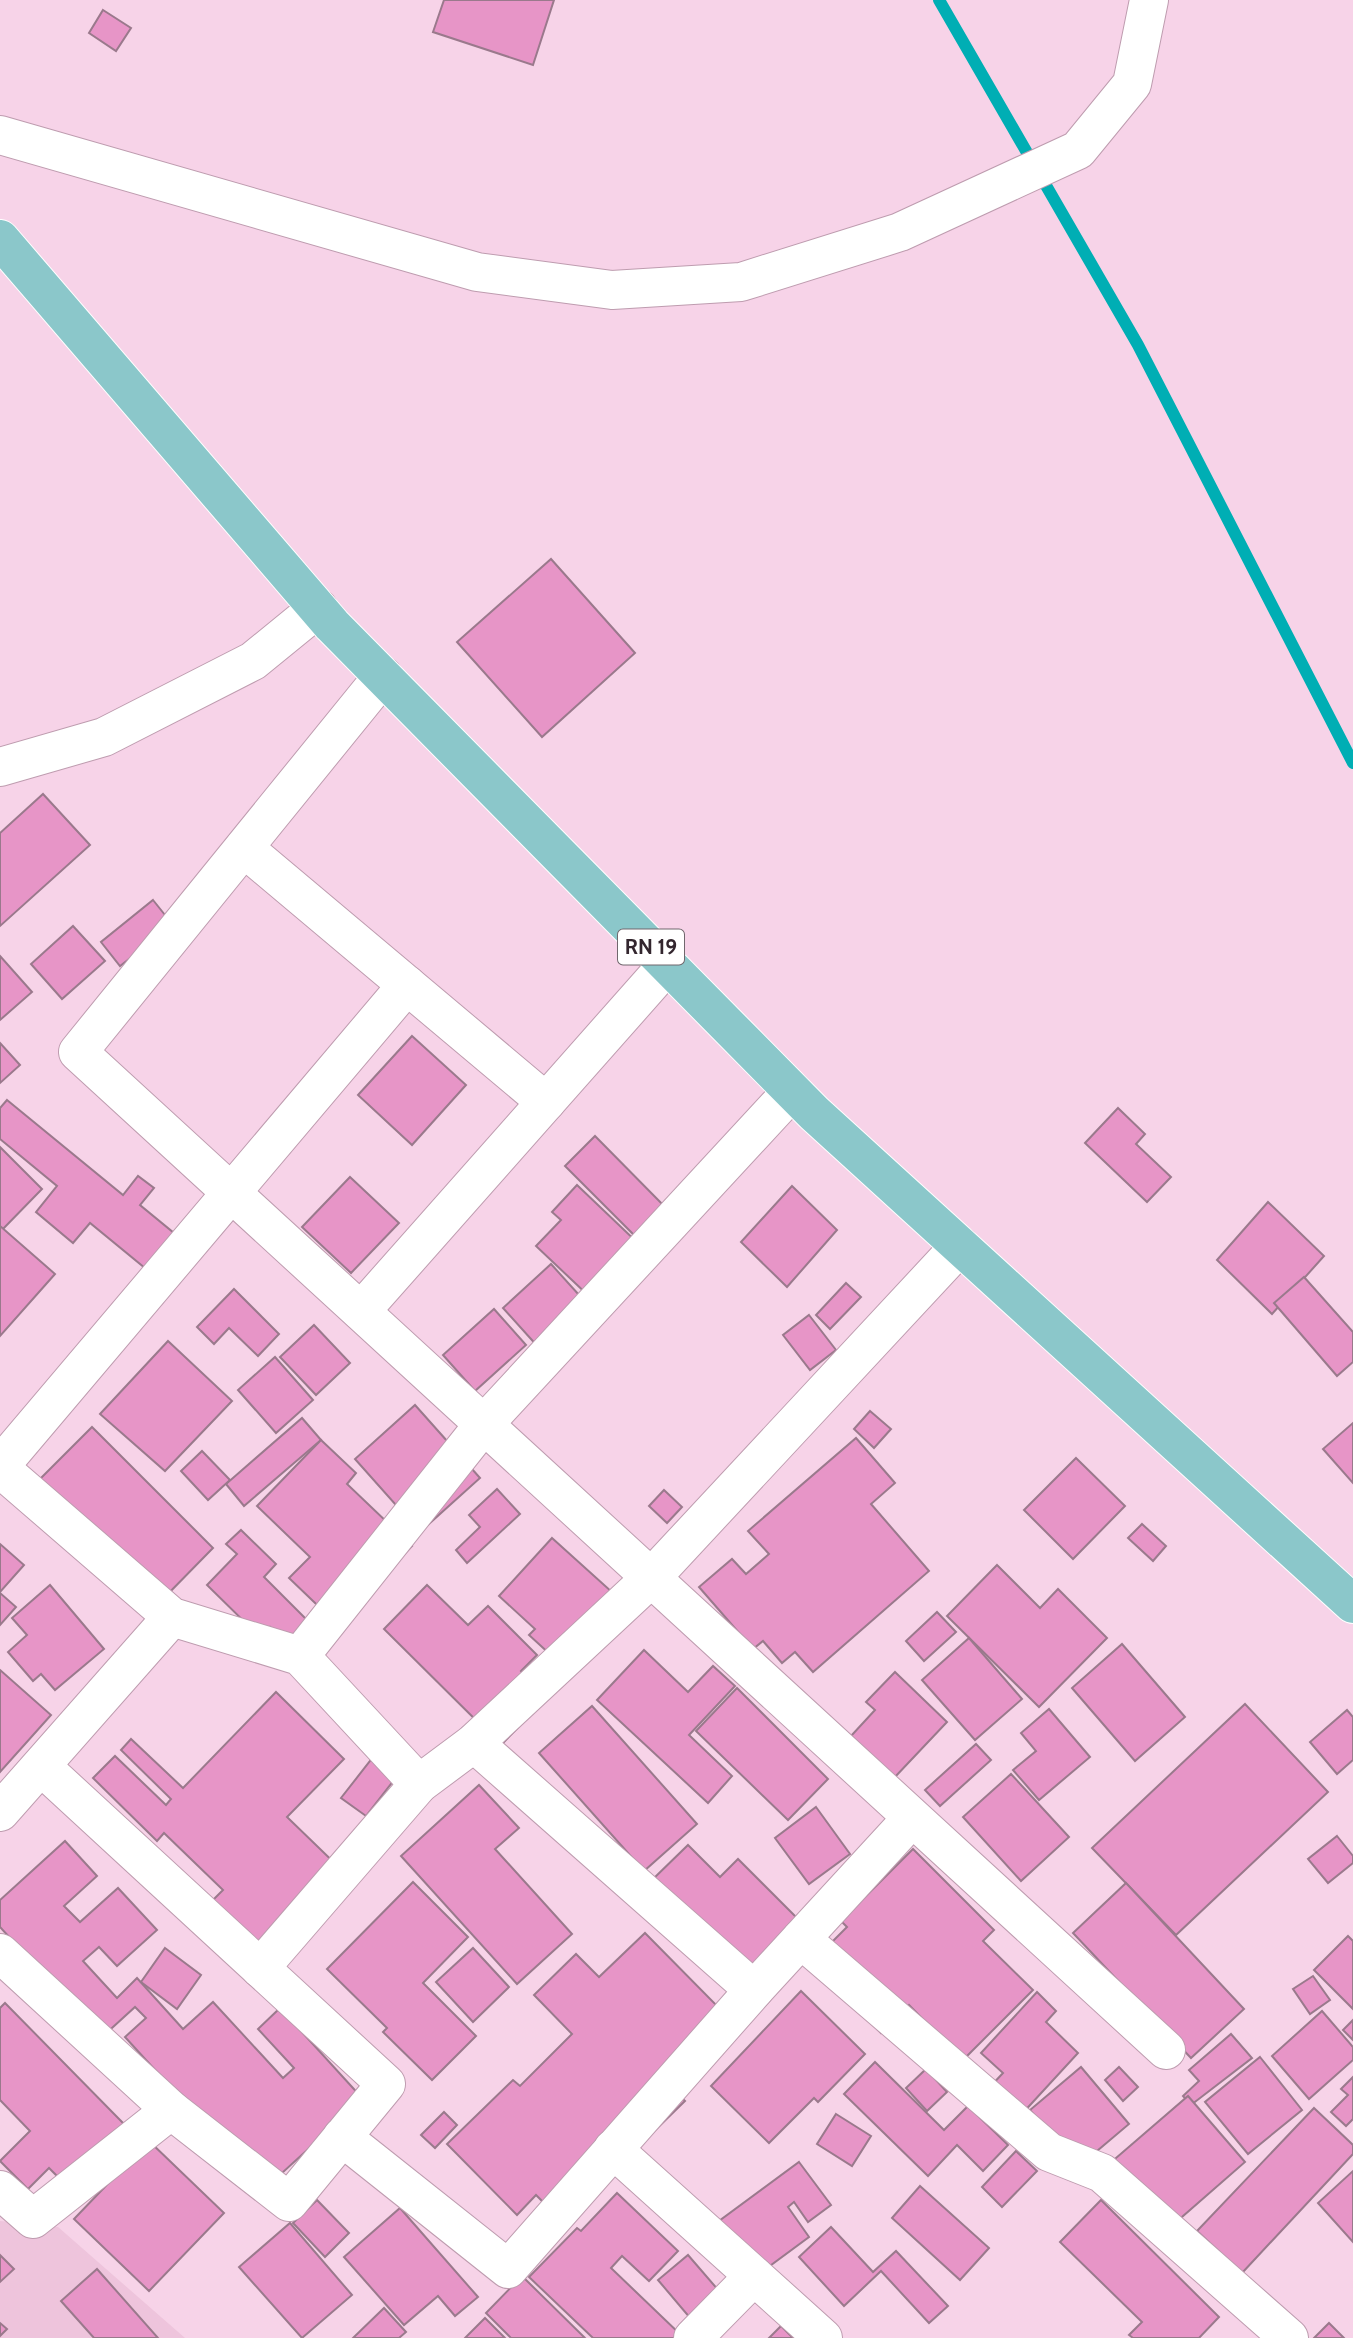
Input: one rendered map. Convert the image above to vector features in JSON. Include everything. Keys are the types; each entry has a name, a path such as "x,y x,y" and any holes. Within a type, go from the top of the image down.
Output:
{"main road":[{"name":"RN 19","path":"0,239 318,608 792,1091 1353,1604"}],"street":[{"path":"0,135 477,272 612,290 741,282 900,232 1078,150 1132,84 1149,0"},
{"path":"0,767 104,737 253,661 318,608"},
{"path":"383,676 78,1052 1166,2050"},
{"path":"244,848 546,1102"},
{"path":"361,1311 668,964"},
{"path":"407,985 0,1467 172,1617 300,1656 419,1784"},
{"path":"300,1656 484,1424 792,1091"},
{"path":"260,1968 419,1784 474,1743 651,1578 960,1246"},
{"path":"0,1812 172,1617"},
{"path":"474,1743 754,1990"},
{"path":"0,1953 171,2110 289,2202 386,2084 41,1767"},
{"path":"342,2137 508,2269 754,1990 912,1818"},
{"path":"801,1939 1049,2152 1102,2173 1289,2338"},
{"path":"0,2190 33,2219 171,2110"},
{"path":"613,2149 823,2338"},
{"path":"692,2338 754,2276"}],"shaded area":[{"path":"0,2221 58,2227 185,2338 0,2338"}],"building":[{"path":"444,0 554,0 533,65 433,32"},
{"path":"103,10 131,28 116,51 89,33"},
{"path":"551,559 635,653 542,737 457,642"},
{"path":"43,794 90,845 0,926 0,833"},
{"path":"153,900 173,925 120,966 101,942"},
{"path":"73,926 105,961 62,999 31,964"},
{"path":"0,956 32,992 0,1020"},
{"path":"412,1036 466,1085 412,1145 358,1095"},
{"path":"0,1043 20,1065 0,1083"},
{"path":"7,1100 123,1195 138,1176 154,1188 140,1205 180,1238 151,1273 90,1223 73,1243 36,1212 57,1186 0,1139 0,1108"},
{"path":"1118,1108 1145,1134 1136,1144 1171,1177 1147,1202 1085,1143"},
{"path":"595,1136 673,1215 643,1244 565,1166"},
{"path":"0,1147 42,1189 0,1232"},
{"path":"350,1177 399,1223 351,1273 302,1227"},
{"path":"577,1185 642,1247 592,1299 536,1246 561,1220 552,1212"},
{"path":"792,1186 837,1230 787,1287 741,1242"},
{"path":"1268,1202 1324,1256 1272,1314 1217,1260"},
{"path":"0,1226 55,1274 0,1336"},
{"path":"551,1264 589,1306 540,1349 503,1308"},
{"path":"1304,1277 1353,1332 1353,1362 1337,1376 1274,1303"},
{"path":"846,1283 861,1297 830,1329 816,1315"},
{"path":"234,1289 279,1334 258,1356 229,1328 214,1344 197,1327"},
{"path":"494,1309 526,1345 475,1391 443,1355"},
{"path":"809,1315 836,1350 810,1370 783,1335"},
{"path":"314,1325 350,1363 316,1395 280,1357"},
{"path":"168,1341 232,1401 165,1471 100,1414"},
{"path":"275,1357 313,1400 276,1433 238,1390"},
{"path":"415,1405 480,1478 420,1532 355,1459"},
{"path":"870,1411 891,1429 874,1448 854,1429"},
{"path":"302,1418 321,1440 244,1506 226,1484"},
{"path":"1353,1423 1353,1483 1323,1449"},
{"path":"92,1427 213,1548 159,1603 32,1487"},
{"path":"856,1438 895,1483 871,1504 929,1571 813,1672 795,1652 782,1663 763,1641 753,1649 699,1587 732,1559 746,1574 769,1554 748,1531"},
{"path":"321,1440 356,1473 347,1484 412,1546 337,1624 289,1578 310,1557 257,1506"},
{"path":"202,1451 230,1480 208,1500 181,1471"},
{"path":"1076,1458 1125,1506 1073,1559 1024,1510"},
{"path":"497,1489 520,1514 467,1563 456,1550 480,1527 469,1515"},
{"path":"664,1490 682,1507 667,1523 649,1506"},
{"path":"1142,1524 1166,1546 1153,1561 1128,1538"},
{"path":"241,1530 276,1564 264,1577 318,1631 297,1653 270,1627 260,1637 207,1585 237,1554 226,1544"},
{"path":"552,1538 623,1602 564,1667 529,1635 535,1629 499,1596"},
{"path":"0,1544 24,1565 0,1592"},
{"path":"997,1565 1040,1608 1058,1589 1107,1638 1039,1707 947,1616"},
{"path":"50,1585 104,1649 55,1690 41,1674 33,1681 8,1652 27,1635 12,1618"},
{"path":"427,1585 468,1625 488,1606 537,1655 521,1671 547,1698 501,1745 384,1629"},
{"path":"0,1593 16,1607 0,1625"},
{"path":"937,1612 956,1632 924,1661 906,1641"},
{"path":"969,1638 1022,1699 975,1740 922,1680"},
{"path":"1122,1644 1185,1717 1135,1761 1072,1688"},
{"path":"644,1650 688,1692 713,1666 735,1686 689,1735 732,1776 708,1803 597,1700"},
{"path":"0,1670 51,1715 0,1772"},
{"path":"895,1672 947,1722 894,1778 851,1736 875,1710 866,1702"},
{"path":"737,1688 828,1779 788,1820 696,1731"},
{"path":"276,1692 344,1759 287,1817 348,1876 267,1959 209,1904 223,1890 164,1833 157,1841 93,1778 115,1756 166,1805 171,1799 121,1750 131,1739 183,1788"},
{"path":"1245,1704 1328,1792 1176,1935 1092,1848"},
{"path":"592,1706 697,1824 644,1871 539,1753"},
{"path":"1049,1709 1090,1757 1039,1800 1013,1770 1036,1751 1021,1733"},
{"path":"1347,1710 1353,1717 1353,1760 1337,1774 1310,1742"},
{"path":"976,1744 991,1760 940,1806 925,1790"},
{"path":"377,1752 401,1771 366,1816 341,1798"},
{"path":"1011,1774 1069,1837 1021,1881 963,1817"},
{"path":"479,1785 519,1828 495,1849 572,1934 517,1984 401,1856"},
{"path":"816,1807 850,1854 809,1884 775,1838"},
{"path":"1337,1836 1353,1856 1353,1863 1328,1883 1308,1859"},
{"path":"65,1841 97,1876 64,1906 80,1922 118,1888 157,1930 117,1966 99,1947 83,1961 117,1998 137,1978 183,2029 213,2002 283,2078 294,2068 258,2029 280,2008 363,2099 270,2184 217,2138 125,2037 146,2018 135,2007 101,2038 0,1927 0,1900"},
{"path":"688,1845 720,1877 738,1859 809,1930 759,1981 651,1881"},
{"path":"913,1849 994,1930 983,1941 1033,1990 963,2060 909,2005 881,2033 811,1963 847,1927 841,1921"},
{"path":"413,1882 468,1937 423,1983 476,2036 432,2080 383,2032 387,2028 327,1969"},
{"path":"1126,1883 1244,2009 1191,2058 1073,1933"},
{"path":"645,1933 729,2018 676,2092 685,2101 562,2221 536,2195 517,2215 447,2144 513,2080 520,2086 572,2034 534,1995 576,1954 599,1977"},
{"path":"1348,1936 1353,1941 1353,2009 1314,1970"},
{"path":"165,1948 201,1975 177,2009 141,1982"},
{"path":"473,1948 509,1987 473,2022 436,1982"},
{"path":"1313,1976 1330,2000 1310,2014 1293,1989"},
{"path":"801,1991 865,2054 818,2102 814,2098 769,2143 711,2086"},
{"path":"1037,1992 1056,2011 1046,2022 1078,2053 1020,2116 989,2088 1003,2073 981,2053"},
{"path":"5,2003 124,2124 64,2183 49,2168 28,2189 0,2161 30,2131 0,2100 0,2008"},
{"path":"1322,2011 1353,2047 1353,2060 1309,2099 1272,2056"},
{"path":"1353,2020 1353,2040 1343,2030"},
{"path":"1231,2034 1252,2058 1191,2105 1183,2096 1199,2081 1189,2070"},
{"path":"1260,2057 1302,2110 1248,2154 1205,2102"},
{"path":"875,2062 944,2130 968,2106 1008,2145 983,2171 957,2145 928,2176 844,2094"},
{"path":"1081,2067 1129,2124 1078,2167 1030,2110"},
{"path":"1119,2067 1138,2087 1123,2101 1105,2080"},
{"path":"926,2069 947,2092 927,2111 906,2088"},
{"path":"1353,2077 1353,2119 1346,2126 1331,2112 1348,2095 1341,2089"},
{"path":"1188,2096 1245,2162 1167,2230 1109,2164"},
{"path":"1314,2108 1353,2145 1353,2154 1242,2273 1197,2231"},
{"path":"444,2112 457,2125 435,2148 421,2135"},
{"path":"836,2114 871,2136 852,2166 817,2144"},
{"path":"149,2141 224,2213 149,2291 74,2219"},
{"path":"1016,2151 1037,2171 1002,2207 982,2187"},
{"path":"799,2162 831,2205 808,2222 794,2202 788,2207 809,2237 759,2274 719,2221"},
{"path":"1353,2171 1353,2242 1318,2203"},
{"path":"920,2186 989,2248 960,2280 892,2218"},
{"path":"617,2193 678,2251 649,2281 622,2256 611,2268 682,2336 680,2338 593,2338 529,2277 577,2228 581,2231"},
{"path":"317,2200 349,2233 325,2257 293,2223"},
{"path":"1101,2200 1219,2317 1199,2338 1133,2338 1129,2335 1142,2322 1060,2242"},
{"path":"400,2208 478,2297 455,2316 438,2296 404,2325 344,2257"},
{"path":"290,2223 352,2295 302,2338 239,2267"},
{"path":"831,2227 873,2272 896,2251 948,2306 929,2323 881,2271 844,2306 799,2257"},
{"path":"0,2255 14,2269 0,2282"},
{"path":"688,2255 732,2306 702,2332 658,2280"},
{"path":"97,2269 158,2338 94,2338 61,2301"},
{"path":"522,2276 585,2338 511,2338 486,2313"},
{"path":"384,2308 406,2332 399,2338 353,2338"},
{"path":"485,2318 505,2338 465,2338"},
{"path":"0,2323 7,2329 0,2336"},
{"path":"1329,2323 1344,2338 1314,2338"},
{"path":"781,2326 793,2338 769,2338"}],"waterway":[{"path":"939,0 1138,345 1353,763"}]}
